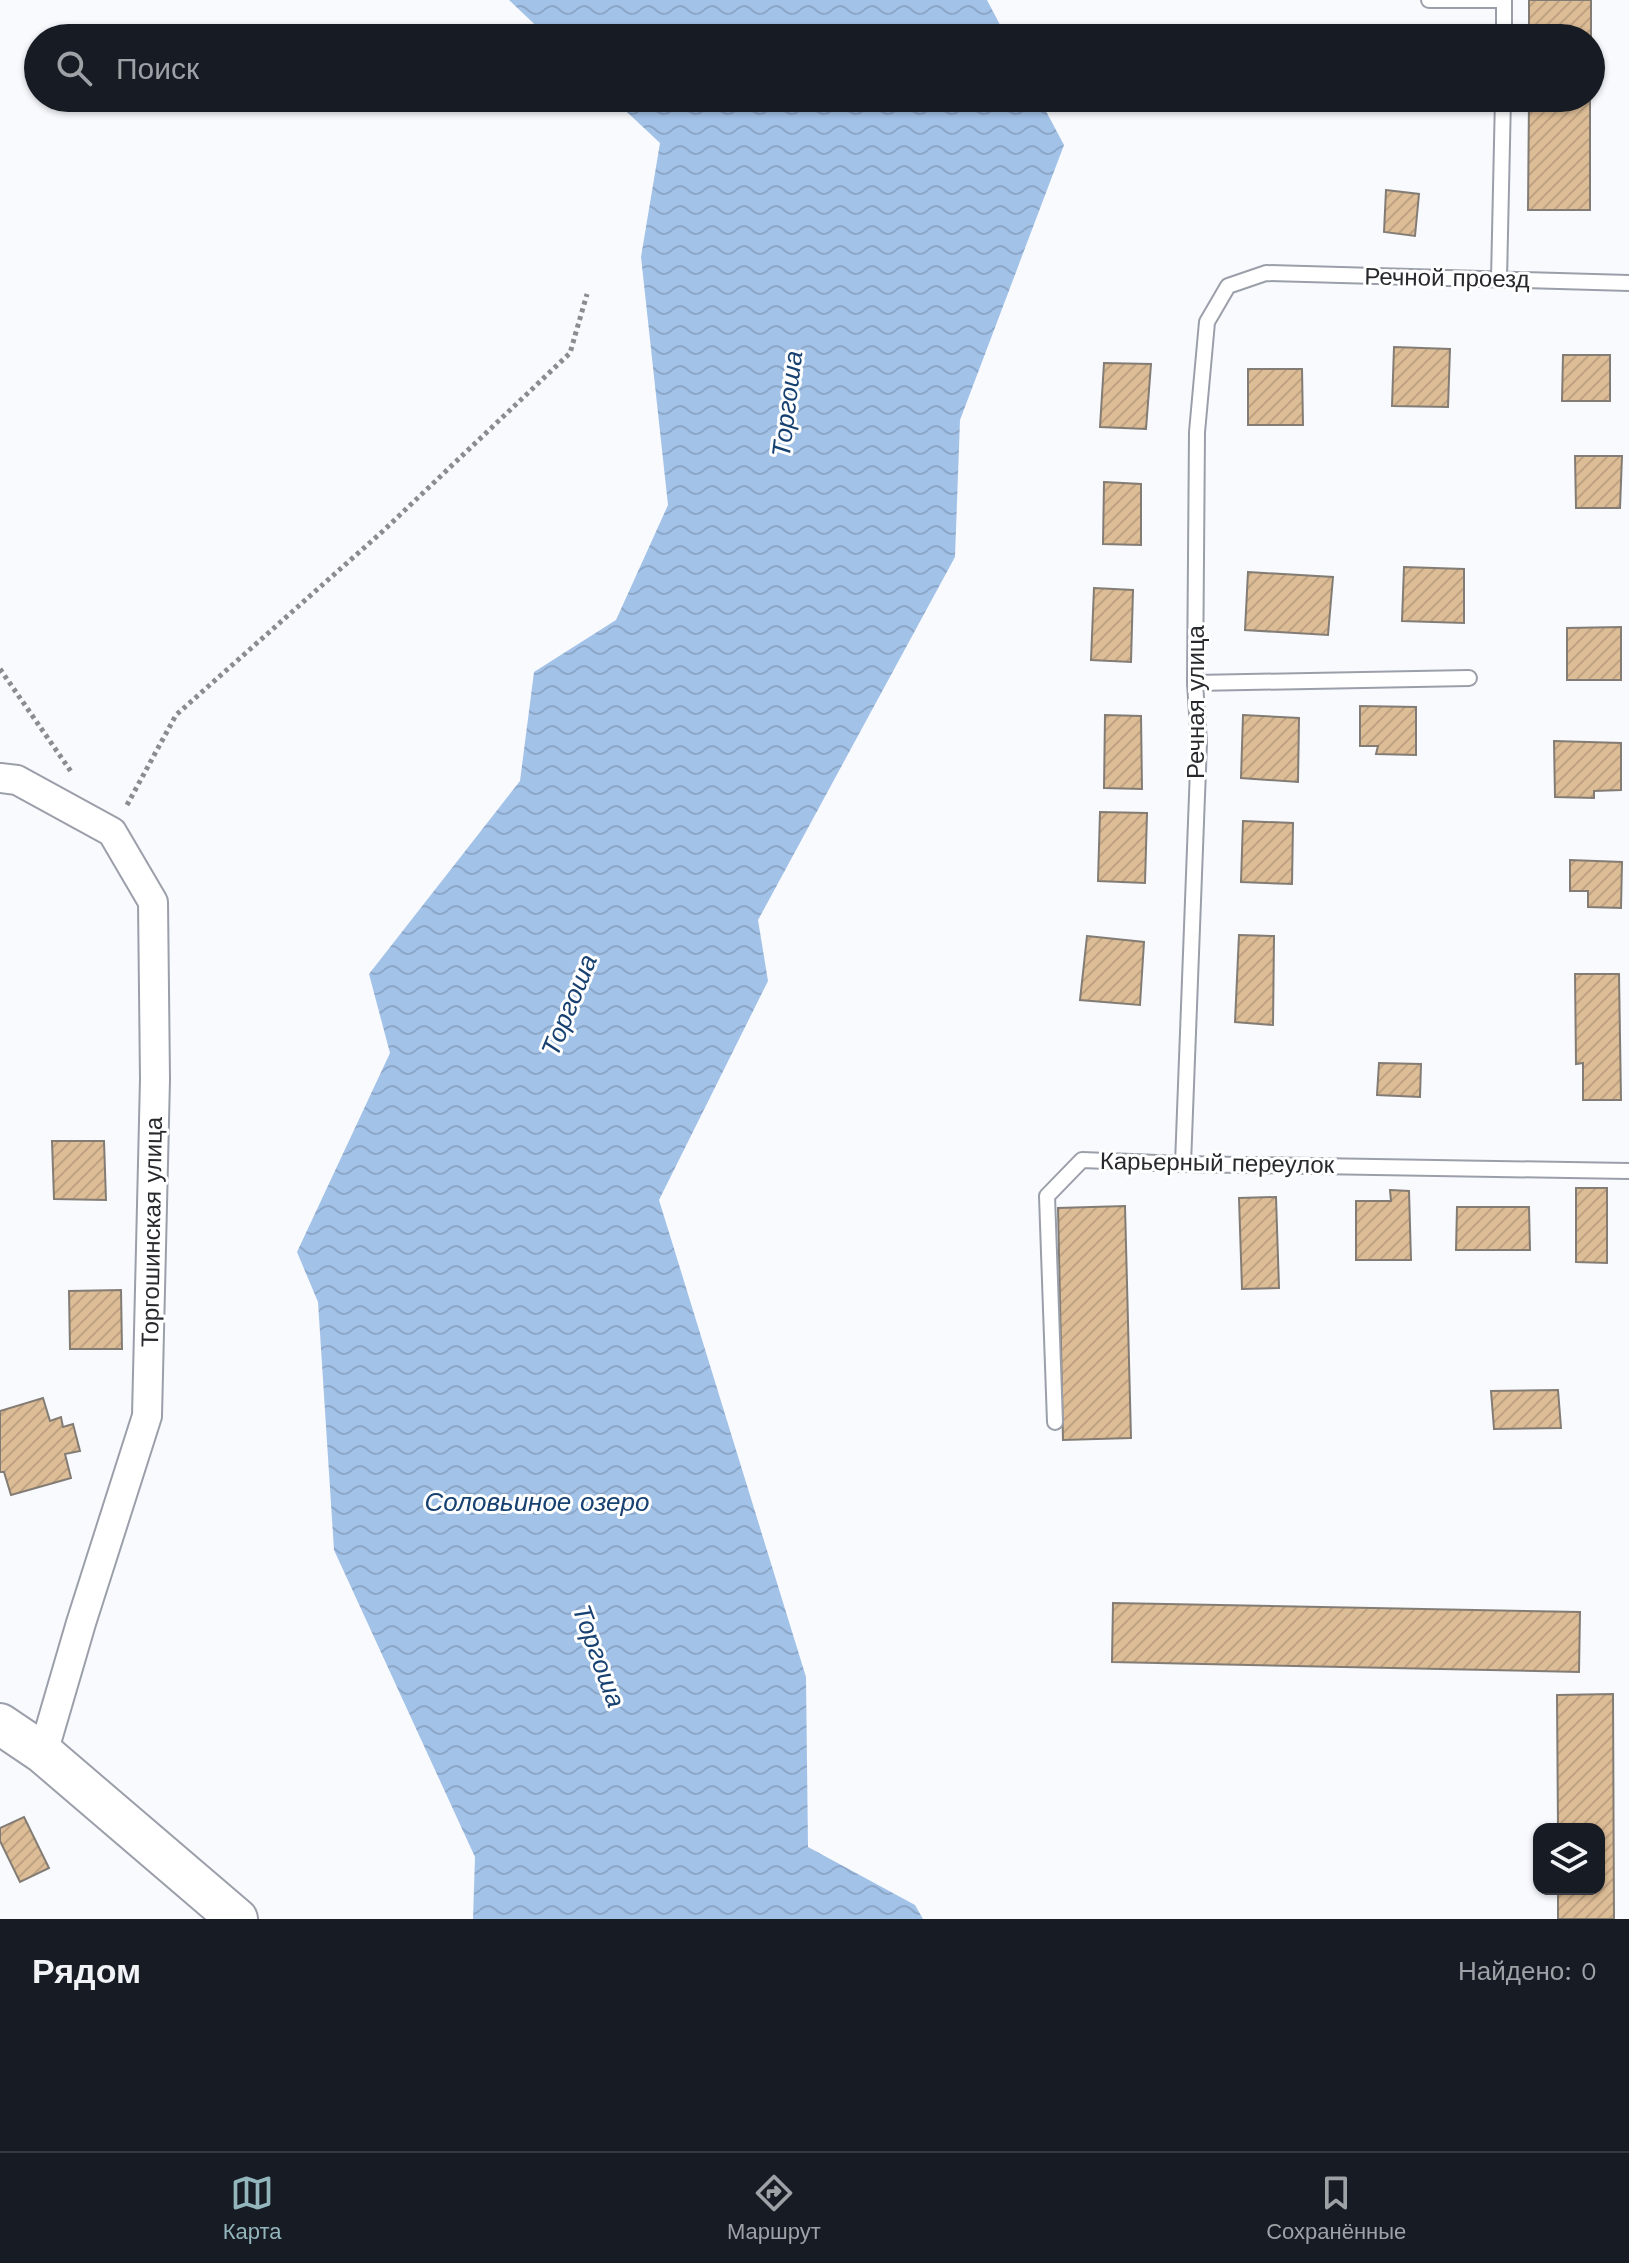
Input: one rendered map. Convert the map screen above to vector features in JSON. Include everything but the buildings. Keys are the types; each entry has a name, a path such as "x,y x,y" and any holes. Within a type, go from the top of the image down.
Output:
{"main road":[{"path":"0,1724 43,1753 237,1919"}],"street":[{"path":"0,778 17,780 112,832"},
{"name":"Торгошинская улица","path":"43,1753 147,1416 155,1079 153,902 112,832"}],"lane":[{"path":"1429,0 1504,1 1504,24"},
{"path":"1499,279 1503,112"},
{"name":"Речной проезд","path":"1266,273 1629,283"},
{"name":"Речная улица","path":"1183,1164 1199,743 1195,683 1197,432 1207,322 1228,286 1266,273"},
{"path":"1195,683 1469,678"},
{"name":"Карьерный переулок","path":"1055,1422 1047,1196 1082,1160 1629,1171"}],"path":[{"path":"112,832 176,715 383,531 570,353 587,294"},
{"path":"0,669 78,782"}],"water":[{"path":"509,0 987,0 1000,24 534,24"},
{"name":"Соловьиное озеро","path":"627,112 1046,112 1064,145 960,420 955,557 758,920 768,981 659,1200 806,1677 808,1847 915,1905 923,1919 473,1919 475,1857 334,1550 318,1302 297,1252 390,1053 369,974 520,781 534,672 616,620 668,505 641,257 660,143"}],"water label":[{"name":"Торгоша","path":"787,404"},
{"name":"Торгоша","path":"569,1005"},
{"name":"Торгоша","path":"599,1656"}]}
